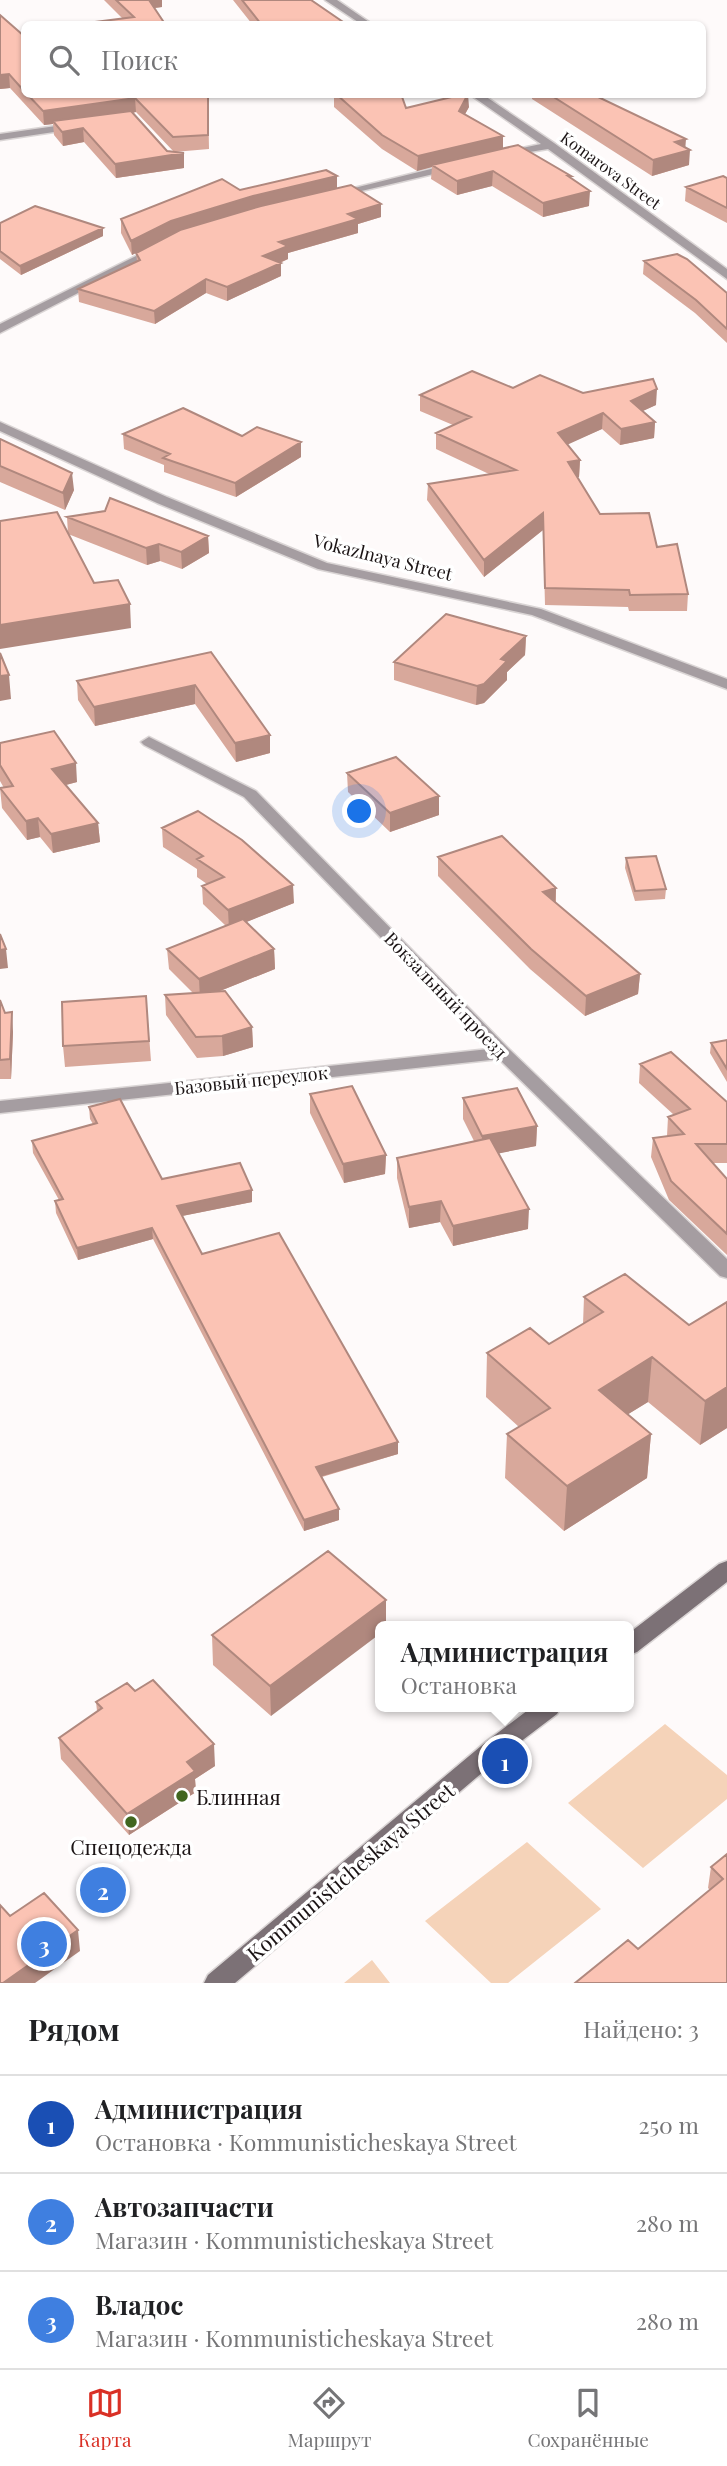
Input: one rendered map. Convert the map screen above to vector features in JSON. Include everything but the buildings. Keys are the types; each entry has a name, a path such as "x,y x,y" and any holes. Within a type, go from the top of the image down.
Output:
{"main road":[{"path":"634,1642 727,1570"},
{"name":"Kommunisticheskaya Street","path":"217,1983 495,1748 542,1712"}],"street":[{"path":"330,0 362,21"},
{"name":"Komarova Street","path":"480,98 551,145 727,275"},
{"path":"0,137 95,124"},
{"path":"491,158 551,145"},
{"path":"323,198 468,163"},
{"path":"0,329 164,245"},
{"name":"Vokazlnaya Street","path":"0,426 162,500 323,566 536,612 727,684"},
{"name":"Вокзальный проезд","path":"149,742 250,794 502,1053 727,1271"},
{"name":"Базовый переулок","path":"0,1107 502,1053"}],"shaded area":[{"path":"665,1724 727,1775 727,1799 643,1868 568,1803"},
{"path":"527,1842 601,1909 508,1983 491,1983 425,1921"},
{"path":"372,1960 390,1983 344,1983"}],"place":[{"name":"Администрация","path":"505,1761"},
{"name":"Блинная","path":"182,1796"},
{"name":"Спецодежда","path":"131,1822"},
{"name":"Автозапчасти","path":"103,1890"},
{"name":"Владос","path":"44,1944"}]}
